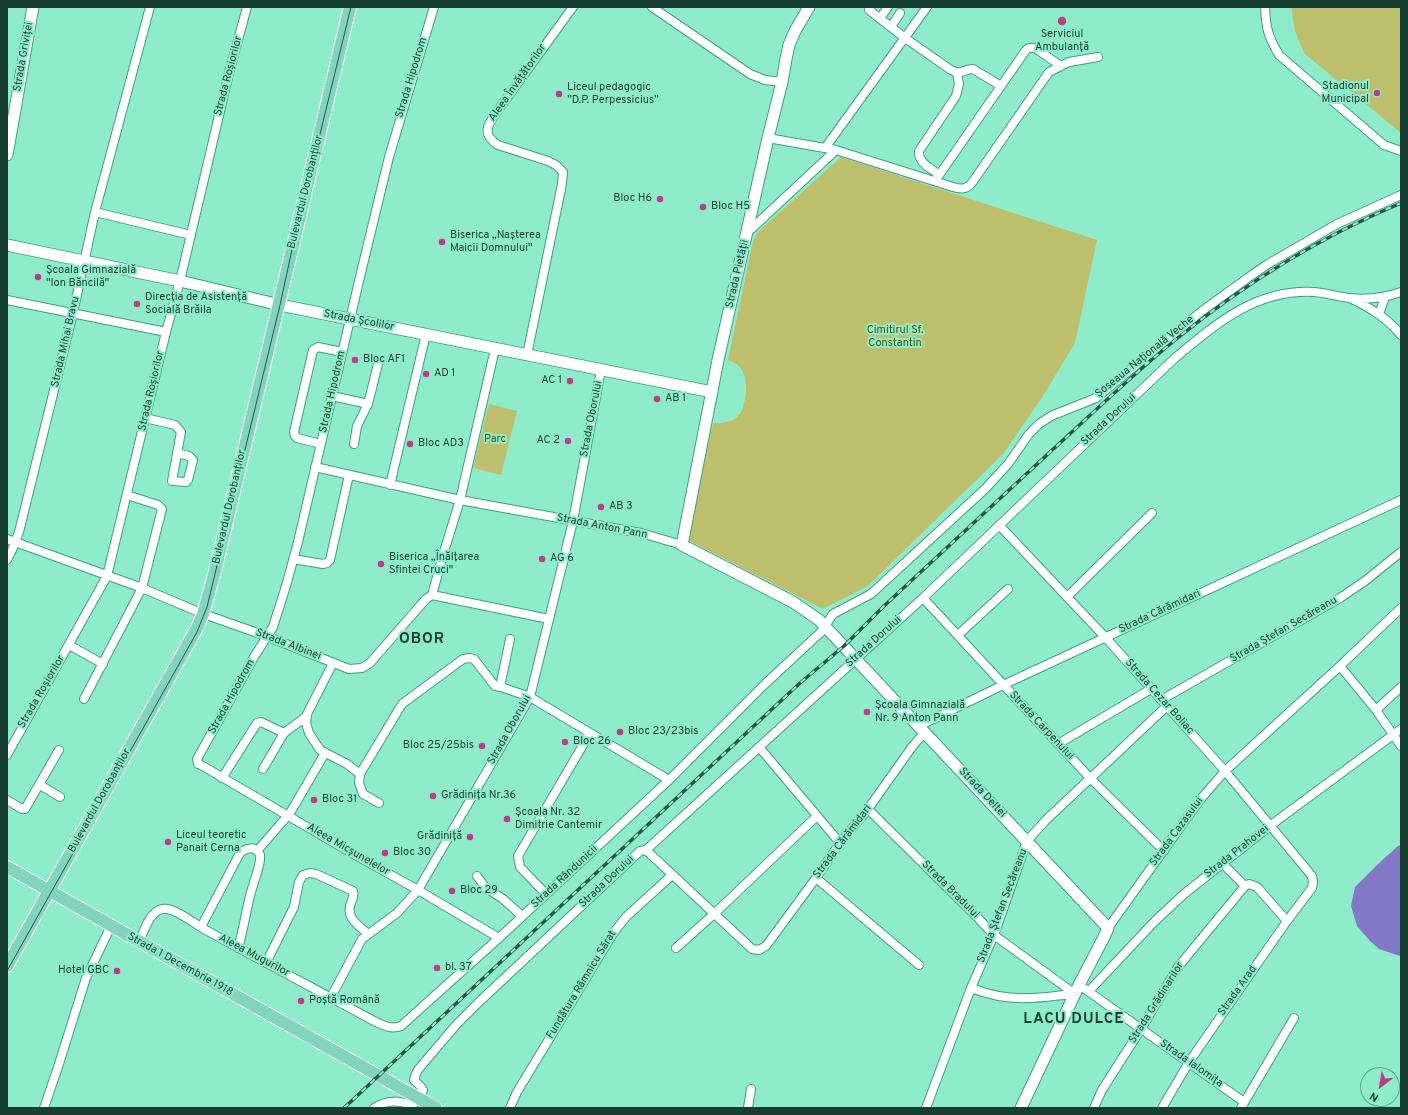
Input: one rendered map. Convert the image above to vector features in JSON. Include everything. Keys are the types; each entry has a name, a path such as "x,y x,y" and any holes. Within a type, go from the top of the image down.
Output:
{"main road":[{"name":"Bulevardul Dorobanților","path":"7,966 197,628 203,614 215,571 350,7"},
{"name":"Strada 1 Decembrie 1918","path":"7,867 49,892 353,1061 428,1105"}],"street":[{"name":"Strada Griviței","path":"7,155 32,7"},
{"name":"Strada Mihai Bravu","path":"7,560 16,543 23,518 73,313 94,212 150,7"},
{"name":"Strada Roșiorilor","path":"7,755 10,740 69,645 107,576 166,332 180,281 229,73 248,7"},
{"name":"Strada Hipodrom","path":"197,762 198,757 266,636 273,628 293,559 396,131 434,7"},
{"name":"Aleea Învățătorilor","path":"527,355 560,191 562,172 556,165 498,145 491,141 487,131 490,122 501,106 573,7"},
{"path":"652,7 676,25 750,74 765,80 782,82"},
{"name":"Strada Pietății","path":"682,545 712,392 789,45 795,31 809,7"},
{"path":"880,18 888,7"},
{"path":"826,148 927,7"},
{"path":"1265,7 1266,26 1271,41 1279,55 1384,145 1401,151"},
{"path":"868,11 957,73 962,73 969,69 973,69 1001,86"},
{"path":"891,27 900,13"},
{"path":"937,178 1029,48 1035,48 1061,66"},
{"path":"768,138 836,150 937,178 961,189 966,188 971,185 1049,72 1069,62 1098,57"},
{"path":"937,178 919,157 919,151 956,96 959,84 957,73"},
{"path":"748,232 836,150"},
{"name":"Șoseaua Națională Veche","path":"825,626 833,614 871,594 985,489 1008,464 1029,434 1039,424 1051,416 1083,404 1099,396 1177,331 1262,268 1337,224 1401,195"},
{"path":"94,212 191,235"},
{"name":"Strada Școlilor","path":"7,245 180,281 278,305 712,392"},
{"name":"Strada Dorului","path":"428,1105 422,1088 414,1080 415,1074 456,1026 487,994 640,851 646,850 856,659 1197,339 1227,318 1252,304 1276,294 1316,292 1350,298 1370,299 1385,297 1401,292"},
{"path":"1379,314 1385,297"},
{"path":"1350,298 1379,314 1392,324 1401,335"},
{"path":"7,300 166,332"},
{"path":"390,484 426,334"},
{"path":"321,444 297,438 294,432 313,350 318,347 342,352"},
{"path":"495,349 460,500 432,594 549,619"},
{"path":"354,444 357,426 368,404 378,364"},
{"name":"Strada Oborului","path":"331,998 362,939 397,913 418,890 530,697 573,521 601,370"},
{"path":"332,396 368,404"},
{"path":"146,418 175,425 178,428 181,432 177,453"},
{"name":"Strada Anton Pann","path":"315,467 460,500 641,534 682,545 793,602 812,614 856,659"},
{"path":"293,559 323,564 330,560 349,475"},
{"path":"84,699 142,588 162,509 158,505 127,496"},
{"name":"Strada Cărămidari","path":"714,914 752,949 759,950 766,946 840,843 868,809 912,747 922,729 1003,685 1401,500"},
{"path":"1067,598 1152,513"},
{"name":"Strada Cezar Boliac","path":"999,525 1152,689 1225,771 1312,876"},
{"name":"Strada Albinei","path":"7,540 142,588 203,614 266,636 349,669 362,668 370,663 432,594"},
{"name":"Strada Ștefan Secăreanu","path":"1161,700 1340,598 1365,581 1401,552"},
{"path":"958,635 1008,589"},
{"name":"Strada Carpenului","path":"922,598 1090,778 1164,851"},
{"name":"Strada Cazasului","path":"1021,1108 1108,928 1199,801 1225,771 1401,608"},
{"name":"Strada Rândunicii","path":"382,1025 394,1028 401,1026 499,938 669,780 766,683 807,646 825,626"},
{"path":"500,687 510,639"},
{"path":"69,645 103,664"},
{"path":"379,803 363,794 359,783 360,774 402,704 462,659 470,658 474,659 495,686 530,697 669,780"},
{"name":"Strada Deltei","path":"856,659 1108,928"},
{"path":"333,663 307,716 306,723 309,733 320,750 347,764 360,774"},
{"path":"1340,666 1376,710 1401,746"},
{"path":"1376,710 1401,687"},
{"path":"1058,744 1152,689"},
{"name":"Strada Ștefan Secăreanu","path":"926,1108 971,988 994,935 1027,841 1046,820 1167,706"},
{"path":"263,769 284,733 307,716"},
{"path":"222,778 257,723 261,722 284,733"},
{"name":"Strada Prahovei","path":"1089,992 1155,921 1184,894 1271,825 1401,729"},
{"path":"546,894 520,867 518,856 590,733"},
{"path":"759,747 840,843"},
{"path":"7,800 22,809 25,809 59,750"},
{"path":"257,851 288,816 325,753"},
{"name":"Aleea Micșunelelor","path":"197,762 222,778 499,938"},
{"path":"40,785 60,797"},
{"name":"Strada Bradului","path":"868,809 994,935 1077,990"},
{"path":"676,948 817,816"},
{"path":"201,927 240,853 245,849 251,848 257,851 260,856 260,864 249,897 242,936 238,948"},
{"path":"646,850 714,914"},
{"path":"1222,863 1245,886 1249,884 1257,887 1287,921"},
{"path":"266,963 294,907 299,882 303,875 310,873 316,874 353,891 354,896 349,908 349,914 352,919 368,934"},
{"name":"Fundătura Râmnicu Sărat","path":"510,1108 517,1092 614,932 626,917 672,875"},
{"path":"477,876 485,887 503,899 522,916"},
{"name":"Strada Arad","path":"1162,1108 1189,1062 1287,921 1312,888 1312,876"},
{"path":"816,878 920,965"},
{"name":"Strada Grădinarilor","path":"1094,1108 1102,1090 1178,967 1245,886"},
{"name":"Aleea Mugurilor","path":"139,942 152,916 156,912 162,908 173,911 238,948 382,1025"},
{"path":"44,1108 86,978 111,926"},
{"path":"971,988 999,996 1013,998 1057,995 1077,990"},
{"name":"Strada Ialomița","path":"1077,990 1089,992 1189,1062 1242,1105"},
{"path":"1242,1105 1294,1018"},
{"path":"748,1108 751,1089"},
{"path":"374,1108 385,1102 391,1101 398,1101 413,1105 428,1105"}],"green space":[{"name":"Stadionul Municipal","path":"1292,7 1401,7 1401,133 1305,54 1296,31"},
{"name":"Cimitirul Sf. Constantin","path":"841,157 1097,240 1075,343 1041,399 1003,454 868,586 823,609 688,540 713,423 726,422 735,419 742,411 745,399 746,381 742,370 734,362 728,360 753,241 758,232"},
{"name":"Parc","path":"489,404 517,411 501,475 473,468"}],"shaded area":[{"path":"1401,845 1400,956 1379,949 1370,941 1357,926 1351,906 1355,887 1378,864"}],"tram line":[{"path":"7,971 197,632 207,607 351,7"}],"railway":[{"path":"344,1108 800,683 844,646 884,606 1111,396 1175,340 1228,300 1283,264 1341,231 1401,203"}],"place":[{"name":"Serviciul Ambulanță","path":"1062,21"},
{"name":"Stadionul Municipal","path":"1377,93"},
{"name":"Liceul pedagogic ”D.P. Perpessicius”","path":"559,94"},
{"name":"Bloc H6","path":"660,199"},
{"name":"Bloc H5","path":"703,207"},
{"name":"Biserica „Nașterea Maicii Domnului\"","path":"442,242"},
{"name":"Școala Gimnazială \"Ion Băncilă\"","path":"38,277"},
{"name":"Direcția de Asistență Socială Brăila","path":"137,304"},
{"name":"Bloc AF1","path":"355,360"},
{"name":"AD 1","path":"426,374"},
{"name":"AC 1","path":"570,381"},
{"name":"AB 1","path":"657,399"},
{"name":"AC 2","path":"568,441"},
{"name":"Bloc AD3","path":"410,444"},
{"name":"AB 3","path":"601,507"},
{"name":"AG 6","path":"542,559"},
{"name":"Biserica „Înălțarea Sfintei Cruci\"","path":"381,564"},
{"name":"Școala Gimnazială Nr. 9 Anton Pann","path":"867,712"},
{"name":"Bloc 23/23bis","path":"620,732"},
{"name":"Bloc 26","path":"565,742"},
{"name":"Bloc 25/25bis","path":"482,746"},
{"name":"Grădinița Nr.36","path":"433,796"},
{"name":"Bloc 31","path":"314,800"},
{"name":"Școala Nr. 32 Dimitrie Cantemir","path":"507,819"},
{"name":"Grădiniță","path":"470,837"},
{"name":"Liceul teoretic Panait Cerna","path":"168,842"},
{"name":"Bloc 30","path":"385,853"},
{"name":"Bloc 29","path":"452,891"},
{"name":"bl. 37","path":"437,968"},
{"name":"Hotel GBC","path":"117,971"},
{"name":"Poștă Română","path":"301,1001"}],"district":[{"name":"OBOR","path":"422,640"},
{"name":"LACU DULCE","path":"1074,1020"}]}
